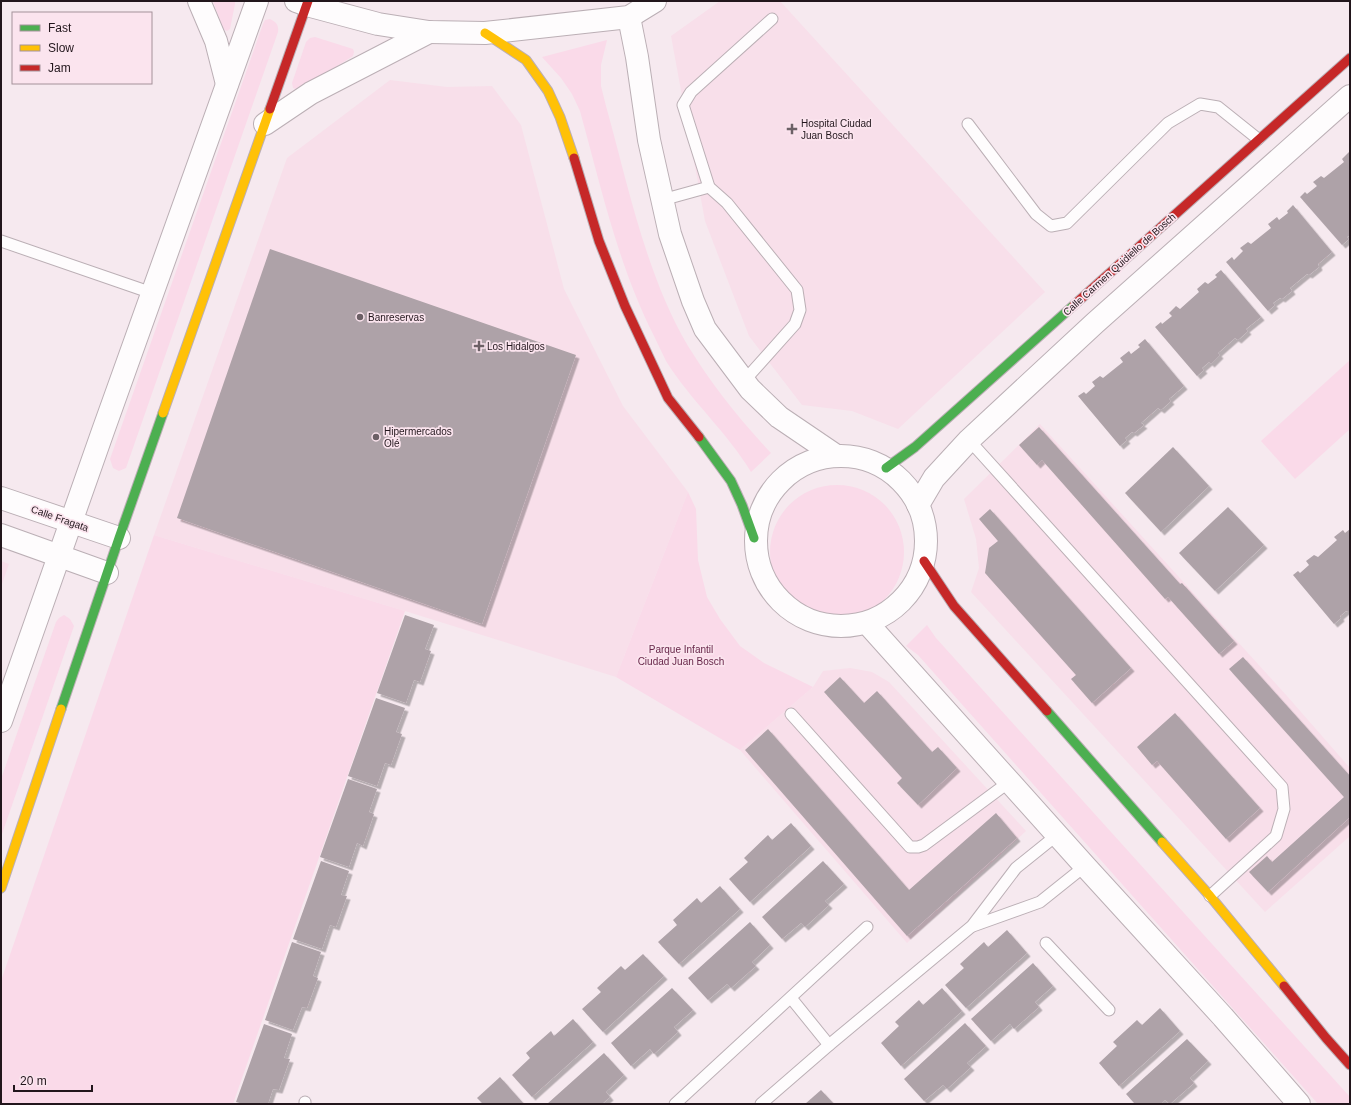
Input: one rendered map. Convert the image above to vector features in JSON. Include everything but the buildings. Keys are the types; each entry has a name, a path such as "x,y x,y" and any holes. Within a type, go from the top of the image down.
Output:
{"street":[{"path":"198,1 216,41 227,84"},
{"path":"1,721 70,522 257,1"},
{"path":"1,888 119,538 265,124 304,2 378,24 429,32 485,33 630,17 655,1"},
{"path":"630,17 637,56 648,140 662,200 672,241 693,301 705,329 744,381 779,417 835,455"},
{"path":"265,124 311,93 429,32"},
{"path":"485,33 526,60 548,91 560,117 576,164 599,241 625,306 668,398 702,440 731,481 742,505 754,538 759,570 776,599 802,619 834,628 867,623 893,610 913,588 924,561 926,542 925,523 918,505 905,484 886,468 870,460 853,456 835,455 805,463 779,481 762,507 754,538"},
{"name":"Calle Carmen Quidiello de Bosch","path":"886,468 915,446 1350,58"},
{"path":"918,505 934,478 969,440 1095,323 1350,96"},
{"name":"Calle Fragata","path":"1,498 119,538"},
{"path":"1,536 107,573"},
{"path":"924,561 954,606 1210,896 1326,1038 1350,1065"},
{"path":"867,623 1009,782 1223,1017 1298,1104"}],"lane":[{"path":"744,381 795,324 800,310 797,290 727,204 709,188 683,105 691,92 772,19"},
{"path":"968,124 1036,214 1050,226 1066,223 1168,123 1200,104 1218,107 1258,139"},
{"path":"662,200 709,188"},
{"path":"1,241 152,293"},
{"path":"969,440 1282,786 1284,809 1276,836 1210,896"},
{"path":"791,714 910,847 924,845 1009,782"},
{"path":"761,1104 828,1044 972,926 1016,868 1057,835"},
{"path":"972,926 1040,902 1085,866"},
{"path":"675,1104 867,927"},
{"path":"1046,943 1109,1010"},
{"path":"791,998 828,1044"}],"shaded area":[{"name":"Hospital Ciudad Juan Bosch","path":"720,1 780,1 1045,292 898,429 852,411 802,405 749,336 705,221 671,36"},
{"name":"Hipermercados Olé","path":"390,80 447,87 492,86 521,125 564,289 623,406 688,492 616,677 154,535 287,158"},
{"path":"1040,424 1287,696 1350,768 1350,836 1265,912 971,592 979,568 976,539 964,499"},
{"path":"1,561 9,564 1,587"},
{"path":"850,668 872,672 889,682 1026,831 907,943 740,750 813,687 823,671"}],"green space":[{"path":"213,1 235,1 230,29 227,31 223,29"},
{"path":"270,19 277,24 278,32 126,468 119,471 113,468 110,459 263,24 265,20"},
{"path":"315,37 353,49 353,56 299,90 293,88 292,83 306,42 310,38"},
{"path":"607,40 601,65 601,86 649,260 673,319 688,346 727,402 771,453 751,472 731,443 686,390 666,361 641,309 620,254 580,111 572,94 561,78 542,57"},
{"path":"1350,360 1350,429 1295,479 1261,441"},
{"path":"830,485 844,485 863,490 885,504 899,526 903,539 903,565 899,578 885,600 863,614 844,619 830,619 811,614 789,600 775,578 770,559 770,545 775,526 789,504 811,490"},
{"name":"Parque Infantil Ciudad Juan Bosch","path":"688,492 696,509 698,560 707,597 720,619 740,646 764,663 813,687 740,750 616,677"},
{"path":"154,535 405,611 233,1104 1,1104 1,981"},
{"path":"64,615 70,619 74,626 1,837 1,779 56,622"},
{"path":"927,625 936,638 1350,1097 1350,1104 1318,1104 918,655 906,646"}],"traffic: fast":[{"path":"886,468 915,447 1074,305"},
{"path":"61,709 163,413"},
{"path":"699,437 731,481 742,505 754,538"},
{"path":"1047,711 1162,842"}],"traffic: slow":[{"path":"485,33 526,60 548,91 560,117 574,158"},
{"path":"163,413 270,109"},
{"path":"1,888 61,709"},
{"path":"1162,842 1210,896 1284,986"}],"traffic: jam":[{"path":"270,109 308,1"},
{"path":"1074,305 1350,58"},
{"path":"574,158 599,241 625,306 668,398 699,437"},
{"path":"924,561 954,606 1047,711"},
{"path":"1284,986 1350,1065"}],"place":[{"name":"Hospital Ciudad Juan Bosch","path":"792,129"},
{"name":"Banreservas","path":"360,317"},
{"name":"Los Hidalgos","path":"479,346"},
{"name":"Hipermercados Olé","path":"376,437"}]}
